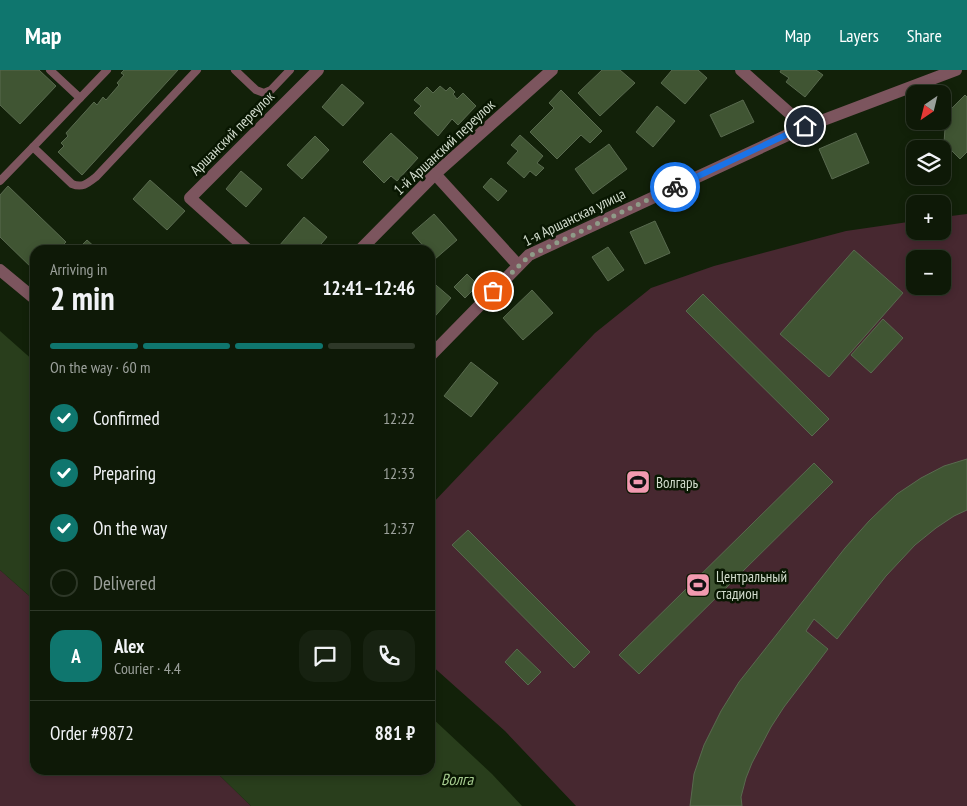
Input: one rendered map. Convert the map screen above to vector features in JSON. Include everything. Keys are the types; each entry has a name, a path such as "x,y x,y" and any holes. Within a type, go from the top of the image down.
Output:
{"street":[{"name":"Аршанский переулок","path":"242,245 190,198 318,70"},
{"name":"1-й Аршанский переулок","path":"365,245 435,174 552,70"},
{"path":"741,70 805,126"},
{"name":"1-я Аршанская улица","path":"435,351 529,256 805,126 956,70"},
{"path":"435,174 518,265"},
{"path":"0,270 30,295"}],"lane":[{"path":"50,70 80,98"},
{"path":"0,181 107,70"},
{"path":"33,147 72,184 84,186 96,177 197,70"},
{"path":"235,70 256,90 264,93 271,90 290,70"}],"shaded area":[{"name":"Центральный стадион","path":"967,214 967,806 576,806 505,731 435,668 435,501 595,333 651,288 714,266 846,231 906,222 906,240 951,240 951,216"},
{"path":"0,570 30,597 30,775 219,775 251,806 0,806"}],"water":[{"path":"0,331 30,358 30,597 0,570"},
{"name":"Волга","path":"435,721 492,774 522,806 251,806 219,775 435,775"}],"building":[{"path":"0,70 39,70 56,86 20,124 0,105"},
{"path":"124,70 178,70 82,175 58,152 64,146 61,143 68,136 66,133 94,102 97,105 103,97 106,100 119,85 117,83 124,75 121,73"},
{"path":"602,70 620,70 635,83 600,116 578,93"},
{"path":"672,70 698,70 707,78 685,104 661,83"},
{"path":"781,70 816,70 823,75 805,97 786,82 789,78 780,72"},
{"path":"342,84 364,103 343,126 322,107"},
{"path":"440,86 446,91 450,87 455,92 453,94 457,99 463,93 476,106 458,125 452,119 438,136 414,113 421,106 414,100 427,87 433,93"},
{"path":"561,90 602,131 590,143 581,135 557,159 530,132 554,108 549,103"},
{"path":"965,95 967,97 967,152 960,159 951,150 951,140 944,140 945,130 951,130 951,109"},
{"path":"743,100 754,122 721,137 710,115"},
{"path":"657,106 675,121 653,147 636,132"},
{"path":"391,133 418,158 397,181 391,176 384,183 363,162"},
{"path":"856,133 869,163 832,179 819,149"},
{"path":"520,135 543,156 537,163 544,168 536,176 530,171 524,178 507,163 518,151 511,145"},
{"path":"315,136 329,150 302,179 287,165"},
{"path":"609,144 627,169 593,194 575,169"},
{"path":"241,171 262,189 246,207 226,189"},
{"path":"491,178 507,191 498,201 483,187"},
{"path":"150,180 185,211 167,230 133,199"},
{"path":"8,186 66,242 63,245 30,245 30,266 0,237 0,195"},
{"path":"434,214 457,240 435,259 435,245 423,245 412,233"},
{"path":"304,217 327,237 320,245 280,245"},
{"path":"655,221 670,253 645,264 630,232"},
{"path":"87,240 92,245 82,245"},
{"path":"608,247 624,270 608,281 592,257"},
{"path":"854,250 903,293 829,377 780,334"},
{"path":"467,274 478,285 465,298 454,287"},
{"path":"435,284 451,298 435,316"},
{"path":"532,290 553,313 523,340 503,318"},
{"path":"703,294 829,419 812,436 686,311"},
{"path":"883,319 903,338 871,373 851,355"},
{"path":"471,362 498,383 471,417 444,396"},
{"path":"967,459 967,510 936,528 915,545 886,576 837,639 814,619 806,631 828,649 771,727 746,778 741,797 742,806 690,806 694,774 704,745 721,711 739,682 845,548 897,494 944,466"},
{"path":"814,463 833,482 639,674 619,655"},
{"path":"468,530 590,652 574,668 452,545"},
{"path":"517,649 541,672 528,685 505,662"}],"way so far":[{"path":"493,291 529,256 675,187"}],"place":[{"name":"Волгарь","path":"638,482"},
{"name":"Центральный стадион","path":"698,585"}],"route":[{"path":"675,187 805,126"}]}
